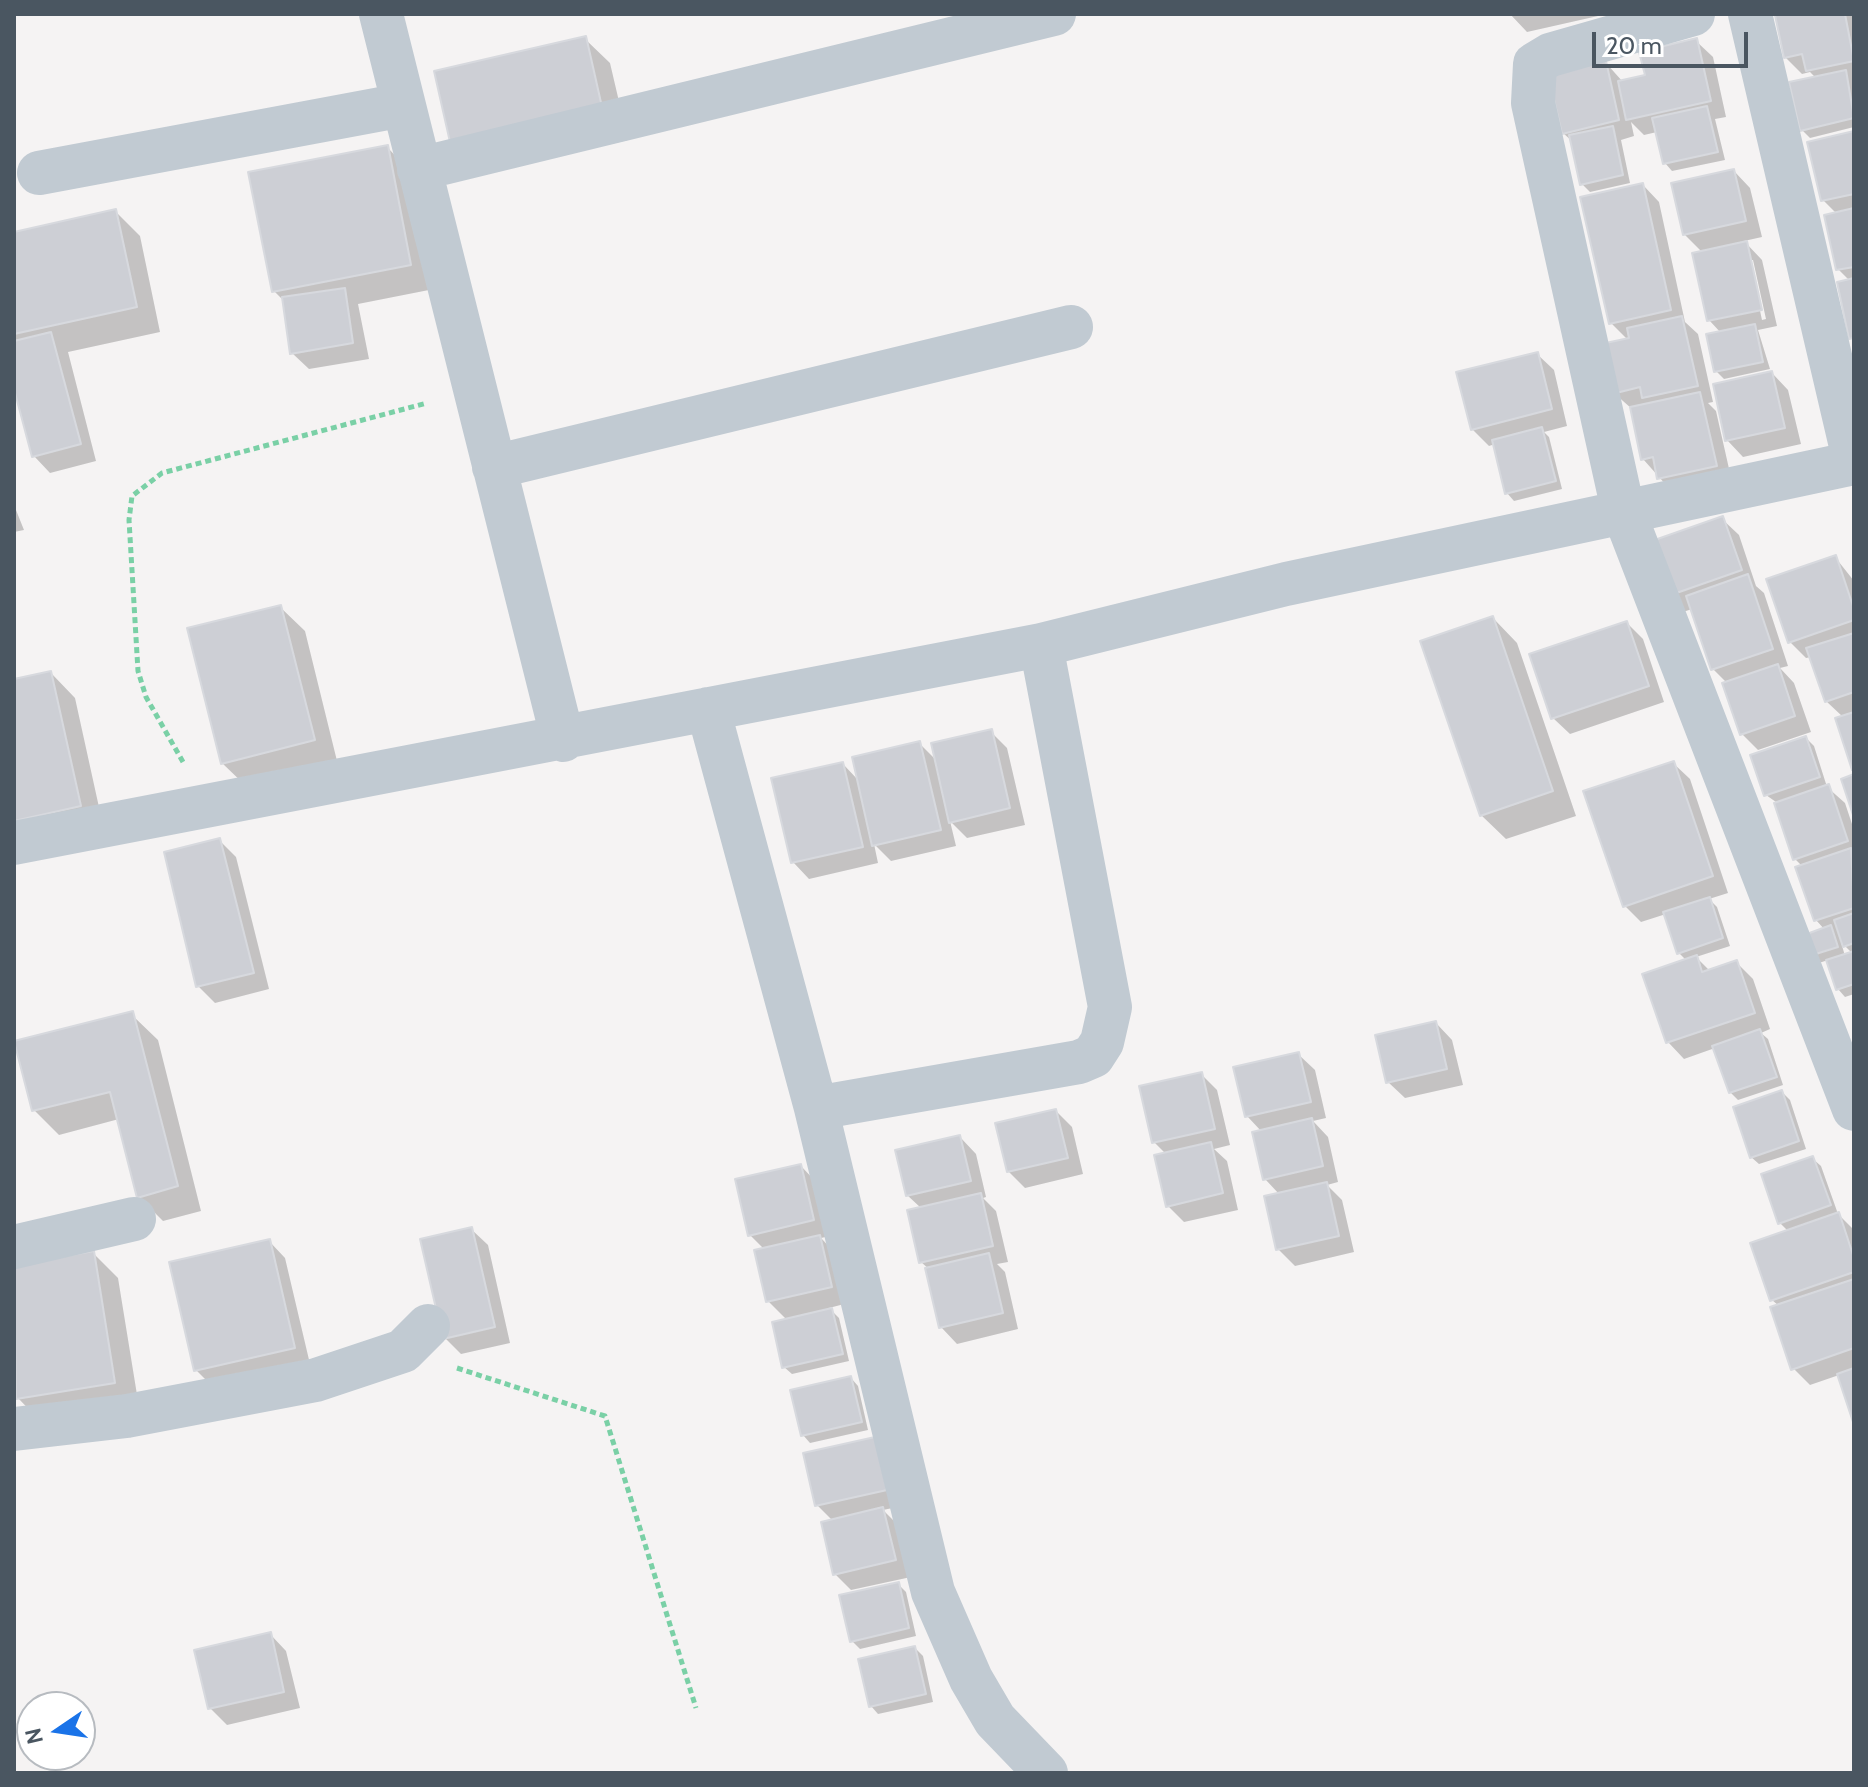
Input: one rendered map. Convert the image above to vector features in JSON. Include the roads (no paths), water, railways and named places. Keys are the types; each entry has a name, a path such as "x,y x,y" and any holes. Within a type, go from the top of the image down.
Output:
{"street":[{"path":"381,14 473,391 563,740"},
{"path":"419,169 1054,14"},
{"path":"1693,14 1550,55 1535,64 1532,74 1533,103 1623,510 1854,1109"},
{"path":"14,843 563,740 1041,645 1286,584 1854,461 1750,14"},
{"path":"39,173 403,105"},
{"path":"494,467 1071,327"},
{"path":"816,1108 1079,1062 1093,1056 1102,1042 1110,1007 1041,645"},
{"path":"708,709 816,1108 933,1592 971,1679 995,1720 1046,1773"},
{"path":"14,1247 134,1219"},
{"path":"14,1429 127,1416 316,1380 415,1339"}]}
